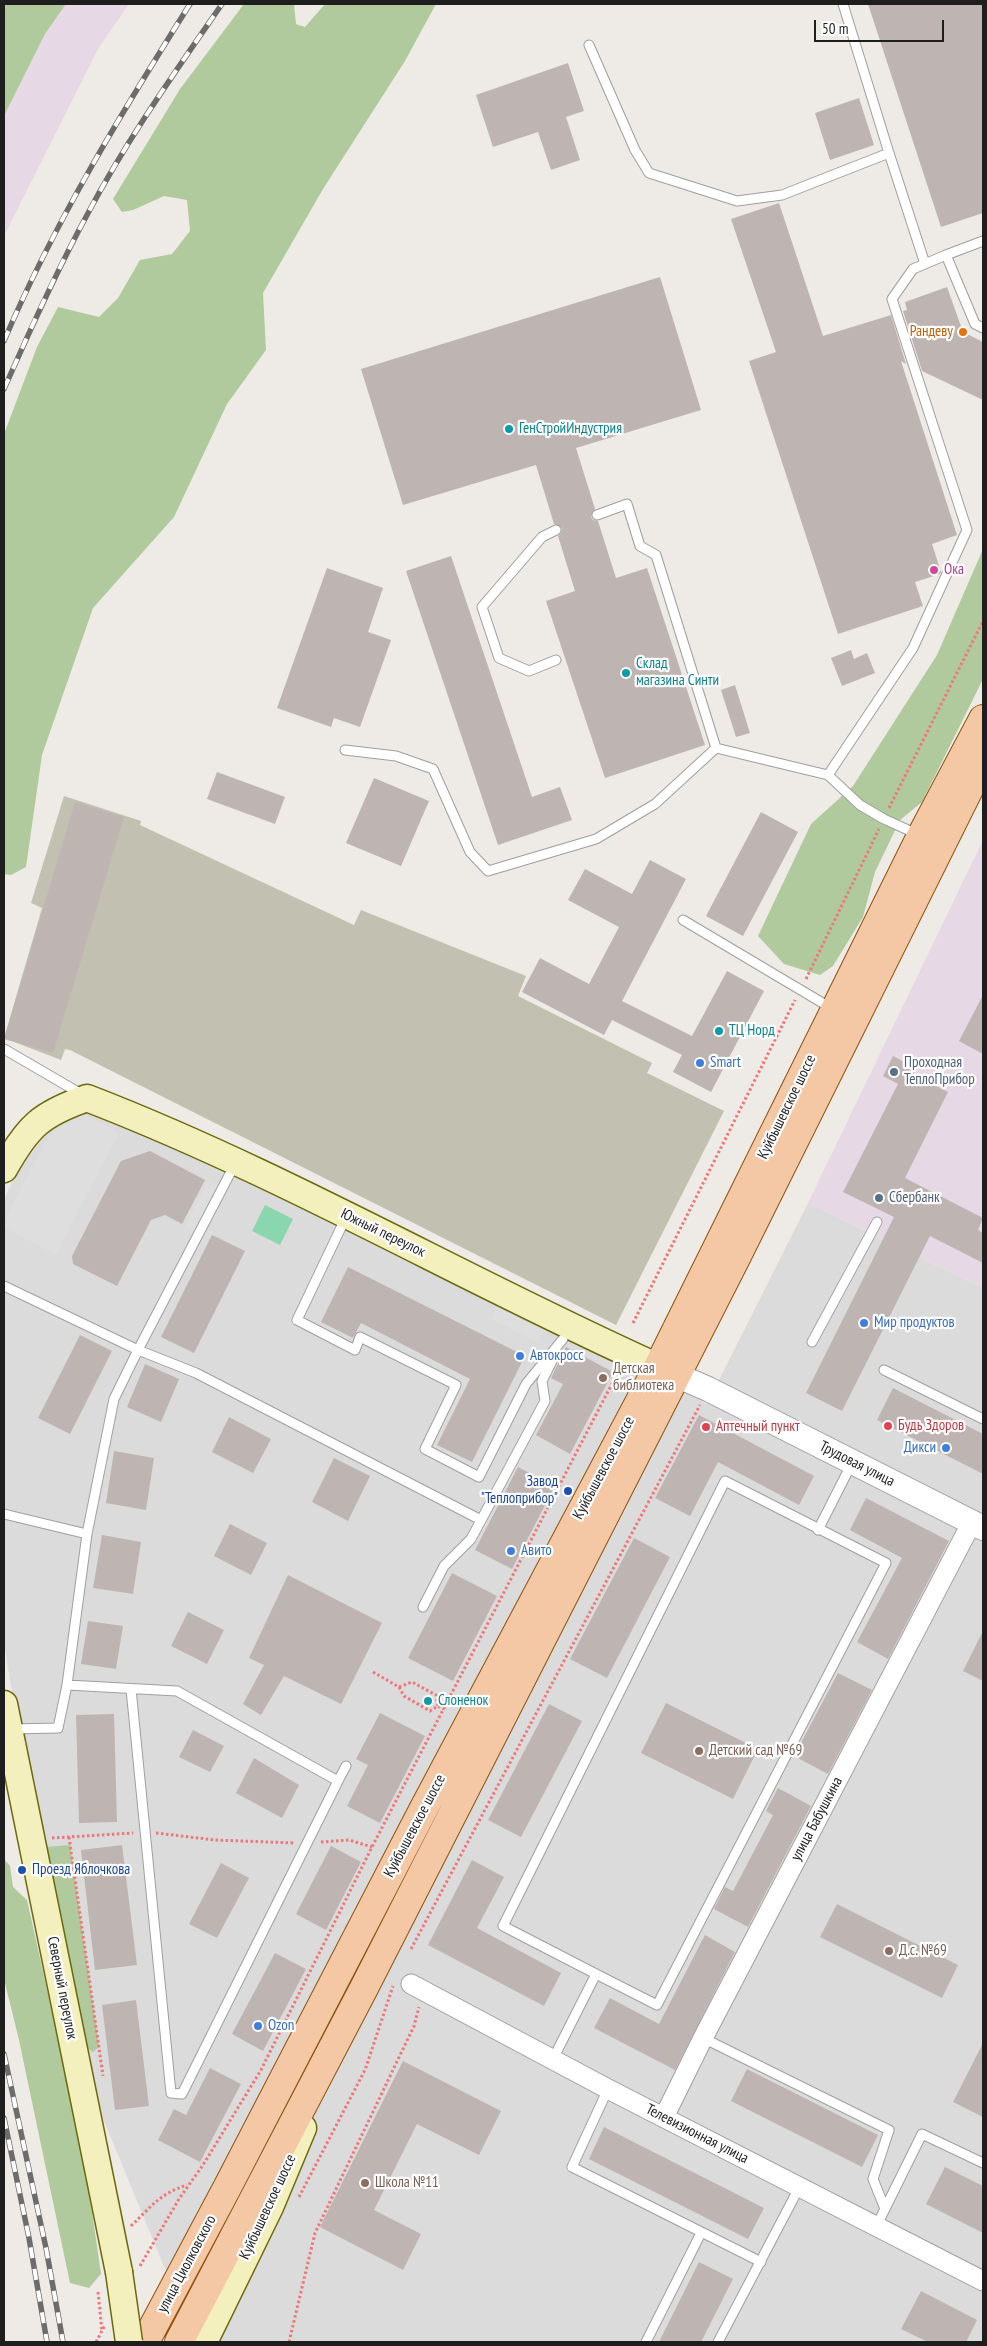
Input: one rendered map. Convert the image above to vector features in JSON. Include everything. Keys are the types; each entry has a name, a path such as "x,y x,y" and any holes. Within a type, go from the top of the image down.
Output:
{"main road":[{"name":"Куйбышевское шоссе","path":"228,2186 423,1810 667,1371 835,1010 921,836 983,719"},
{"name":"Куйбышевское шоссе","path":"254,2200 364,1988 667,1371 983,760"},
{"name":"Южный переулок","path":"87,1098 154,1124 347,1215 566,1333 667,1371"},
{"path":"4,1169 14,1150 31,1127 56,1109 87,1098"},
{"name":"Северный переулок","path":"4,1704 119,2272 129,2342"},
{"name":"Куйбышевское шоссе","path":"204,2342 270,2207 364,1988"},
{"name":"улица Циолковского","path":"145,2342 228,2186"},
{"name":"улица Циолковского","path":"179,2342 254,2200"}],"street":[{"name":"Трудовая улица","path":"667,1371 978,1525"},
{"name":"улица Бабушкина","path":"664,2117 703,2038 978,1525"},
{"name":"Телевизионная улица","path":"410,1984 608,2089 983,2281"}],"lane":[{"path":"843,4 925,264"},
{"path":"589,45 635,150 649,173 737,201 782,195 889,153"},
{"path":"828,775 913,648 967,530 892,299 913,269 983,241"},
{"path":"946,255 975,324 983,328"},
{"path":"596,515 627,504 640,546 656,555 716,748"},
{"path":"556,530 542,537 482,607 500,658 529,671 556,660"},
{"path":"716,748 828,775 860,805 884,819 921,836"},
{"path":"345,750 396,756 432,769 470,852 488,871 596,839 655,804 716,748"},
{"path":"683,920 835,1010"},
{"path":"4,1049 87,1098"},
{"path":"9,1729 58,1728 67,1685 87,1534 114,1399 235,1163"},
{"path":"347,1215 297,1320 354,1350 360,1337 456,1385 425,1449 480,1477 526,1384 566,1333"},
{"path":"812,1342 877,1222"},
{"path":"4,1286 138,1350 196,1373 481,1520"},
{"path":"422,1607 444,1566 471,1540 545,1401 542,1381 566,1333"},
{"path":"884,1370 983,1419"},
{"path":"818,1530 852,1462"},
{"path":"725,1481 886,1563 657,2005 596,1974 503,1926 725,1481"},
{"path":"4,1514 87,1534"},
{"path":"67,1685 177,1691 338,1781"},
{"path":"131,1689 171,2093 182,2094 346,1766"},
{"path":"553,2059 596,1974"},
{"path":"703,2038 889,2130 872,2179 885,2209"},
{"path":"608,2089 572,2166 761,2262"},
{"path":"876,2227 922,2134 983,2164"},
{"path":"718,2342 800,2186"},
{"path":"646,2342 701,2233"}],"path":[{"path":"633,1323 983,621"},
{"path":"179,2199 187,2185 203,2165 261,2070 372,1847 616,1376"},
{"path":"409,1953 701,1403"},
{"path":"373,1672 399,1687 404,1696 430,1711 438,1706"},
{"path":"399,1687 412,1682 436,1696 438,1706"},
{"path":"438,1706 444,1709"},
{"path":"32,1839 144,1832 215,1840 307,1843 350,1840 372,1847"},
{"path":"69,1837 103,2076"},
{"path":"297,2202 410,1984"},
{"path":"289,2342 315,2233 414,2026 410,1984"},
{"path":"125,2232 150,2209 157,2199 187,2185"},
{"path":"98,2291 102,2332"}],"shaded area":[{"path":"66,4 129,4 98,49 4,236 4,116 45,34"},
{"path":"64,796 141,821 140,825 354,925 361,910 526,976 518,996 652,1063 647,1073 724,1111 616,1325 70,1050 65,1049 61,1060 4,1038 42,908 31,903"},
{"path":"983,840 983,1288 808,1203"},
{"path":"103,1106 499,1299 707,1404 808,1203 983,1288 983,2342 195,2342 100,2111 37,1844 4,1643 4,1200 14,1177 63,1113"},
{"path":"79,1112 119,1133 56,1255 4,1227 4,1221 45,1142 63,1121"},
{"path":"208,1181 220,1188 196,1232 185,1226"},
{"path":"499,1304 545,1328 538,1343 492,1319"}],"green space":[{"path":"4,4 66,4 45,34 4,116"},
{"path":"244,4 294,4 296,24 305,27 325,4 436,4 405,61 323,189 263,293 266,350 227,404 174,517 93,608 42,755 26,867 11,875 4,874 4,434 37,347 58,307 99,317 118,298 140,260 172,254 190,231 187,200 164,196 133,210 122,212 113,199 180,89"},
{"path":"983,549 983,679 922,802 900,820 875,872 863,917 833,966 820,975 784,964 758,936 811,824 853,786 937,655"},
{"path":"265,1205 293,1219 280,1245 252,1231"},
{"path":"70,1845 99,2047 93,2052 87,2048 46,1847"},
{"path":"4,1859 10,1866 13,1887 27,1900 83,2150 101,2274 89,2288 70,2283 19,2040 4,1979"}],"building":[{"path":"868,4 983,4 983,213 941,227"},
{"path":"568,63 584,111 566,117 580,160 551,170 538,132 493,147 476,95"},
{"path":"859,98 874,145 830,160 815,113"},
{"path":"779,203 823,336 891,315 906,364 901,361 957,535 932,544 941,572 940,574 915,582 923,606 838,634 749,361 776,352 731,219"},
{"name":"ГенСтройИндустрия","path":"660,277 701,410 576,448 595,509 591,517 593,520 598,521 616,578 647,568 705,745 605,778 546,601 575,591 558,536 562,528 554,524 536,465 403,505 361,369"},
{"path":"947,287 963,332 983,342 983,400 922,371 903,311 907,310 905,302"},
{"path":"451,556 532,797 560,787 572,820 498,845 406,571"},
{"path":"327,568 383,588 368,632 391,640 360,727 334,718 331,727 277,708"},
{"path":"851,650 854,659 867,653 875,673 842,686 831,658"},
{"path":"735,685 750,733 736,737 721,690"},
{"path":"217,772 285,797 275,824 207,799"},
{"path":"374,778 429,801 401,866 346,843"},
{"path":"75,802 124,817 53,1053 4,1039"},
{"path":"761,812 798,832 743,936 706,916"},
{"path":"650,860 686,879 622,1001 692,1036 727,971 764,991 711,1092 673,1072 682,1055 612,1020 604,1035 522,992 540,958 589,984 619,927 568,900 585,869 632,894"},
{"path":"983,995 983,1054 959,1041"},
{"path":"893,1056 916,1068 913,1074 948,1092 905,1178 983,1218 978,1230 983,1233 983,1263 930,1236 842,1411 806,1393 894,1217 843,1192 898,1084 883,1076"},
{"path":"150,1151 205,1180 182,1224 165,1215 151,1220 117,1286 73,1264 72,1256 121,1161"},
{"path":"212,1235 245,1251 194,1353 161,1337"},
{"path":"348,1267 525,1356 472,1462 437,1445 470,1379 361,1323 353,1338 321,1322"},
{"path":"80,1335 112,1351 70,1434 38,1418"},
{"path":"566,1347 613,1372 570,1454 536,1435 563,1384 551,1378"},
{"path":"145,1364 179,1379 161,1422 127,1407"},
{"path":"893,1388 983,1434 983,1474 877,1420"},
{"path":"699,1415 814,1476 799,1505 718,1462 690,1516 655,1498"},
{"path":"229,1417 271,1439 253,1473 212,1452"},
{"path":"114,1451 154,1458 146,1510 106,1503"},
{"path":"334,1458 370,1476 348,1521 312,1502"},
{"path":"518,1467 555,1486 512,1569 475,1550"},
{"path":"866,1498 949,1541 888,1659 857,1642 902,1558 850,1530"},
{"path":"230,1524 267,1543 251,1575 214,1556"},
{"path":"102,1535 141,1542 133,1594 93,1588"},
{"path":"634,1538 670,1557 607,1678 570,1659"},
{"path":"452,1573 497,1596 453,1681 408,1658"},
{"path":"288,1575 382,1623 341,1704 284,1676 261,1715 243,1704 264,1665 249,1658"},
{"path":"188,1612 224,1630 207,1664 171,1646"},
{"path":"88,1621 123,1626 116,1669 81,1664"},
{"path":"983,1631 983,1681 963,1671"},
{"path":"838,1673 872,1690 828,1774 794,1756"},
{"name":"Детский сад №69","path":"666,1703 758,1749 733,1799 641,1753"},
{"path":"549,1704 582,1721 521,1837 488,1820"},
{"path":"380,1713 425,1736 380,1823 347,1806 368,1765 356,1759"},
{"path":"114,1714 117,1822 79,1823 76,1715"},
{"path":"193,1730 224,1746 210,1772 179,1757"},
{"path":"254,1758 299,1785 282,1818 236,1793"},
{"path":"778,1788 811,1806 748,1927 714,1909 725,1887 733,1891 773,1815 766,1811"},
{"path":"122,1845 137,1965 95,1970 81,1850"},
{"path":"331,1846 361,1862 326,1930 296,1914"},
{"path":"472,1860 504,1877 477,1928 561,1973 544,2006 428,1945"},
{"path":"221,1863 249,1878 217,1938 189,1924"},
{"name":"Д.с. №69","path":"837,1904 958,1965 942,1998 820,1937"},
{"path":"705,1935 735,1952 675,2070 594,2028 610,1998 659,2024"},
{"path":"275,1953 306,1969 263,2051 232,2034"},
{"path":"136,2000 149,2106 115,2110 102,2005"},
{"path":"983,2043 983,2117 953,2102"},
{"name":"Школа №11","path":"403,2061 501,2111 479,2155 417,2124 374,2210 421,2234 403,2270 320,2227"},
{"path":"210,2068 241,2084 200,2162 158,2140 174,2109 186,2115"},
{"path":"747,2069 878,2135 862,2167 731,2101"},
{"path":"604,2127 764,2208 748,2239 589,2159"},
{"path":"945,2167 983,2186 983,2233 926,2204"},
{"path":"699,2262 733,2279 701,2342 659,2342"},
{"path":"921,2291 977,2320 966,2342 928,2342 901,2329"}],"railway":[{"path":"4,341 45,254 90,169 190,4"},
{"path":"4,389 54,280 102,187 152,107 222,4"},
{"path":"4,2054 46,2248 63,2342"},
{"path":"4,2118 29,2238 47,2342"}],"place":[{"name":"Рандеву","path":"963,332"},
{"name":"ГенСтройИндустрия","path":"509,429"},
{"name":"Ока","path":"934,570"},
{"name":"Склад магазина Синти","path":"626,673"},
{"name":"ТЦ Норд","path":"719,1031"},
{"name":"Smart","path":"700,1063"},
{"name":"Проходная ТеплоПрибор","path":"894,1072"},
{"name":"Сбербанк","path":"879,1198"},
{"name":"Мир продуктов","path":"864,1323"},
{"name":"Автокросс","path":"520,1356"},
{"name":"Детская библиотека","path":"603,1378"},
{"name":"Будь Здоров","path":"888,1426"},
{"name":"Аптечный пункт","path":"706,1427"},
{"name":"Дикси","path":"946,1448"},
{"name":"Завод \"Теплоприбор\"","path":"568,1491"},
{"name":"Авито","path":"511,1551"},
{"name":"Слоненок","path":"428,1701"},
{"name":"Детский сад №69","path":"699,1751"},
{"name":"Проезд Яблочкова","path":"22,1870"},
{"name":"Д.с. №69","path":"889,1951"},
{"name":"Ozon","path":"258,2026"},
{"name":"Школа №11","path":"365,2183"}]}
